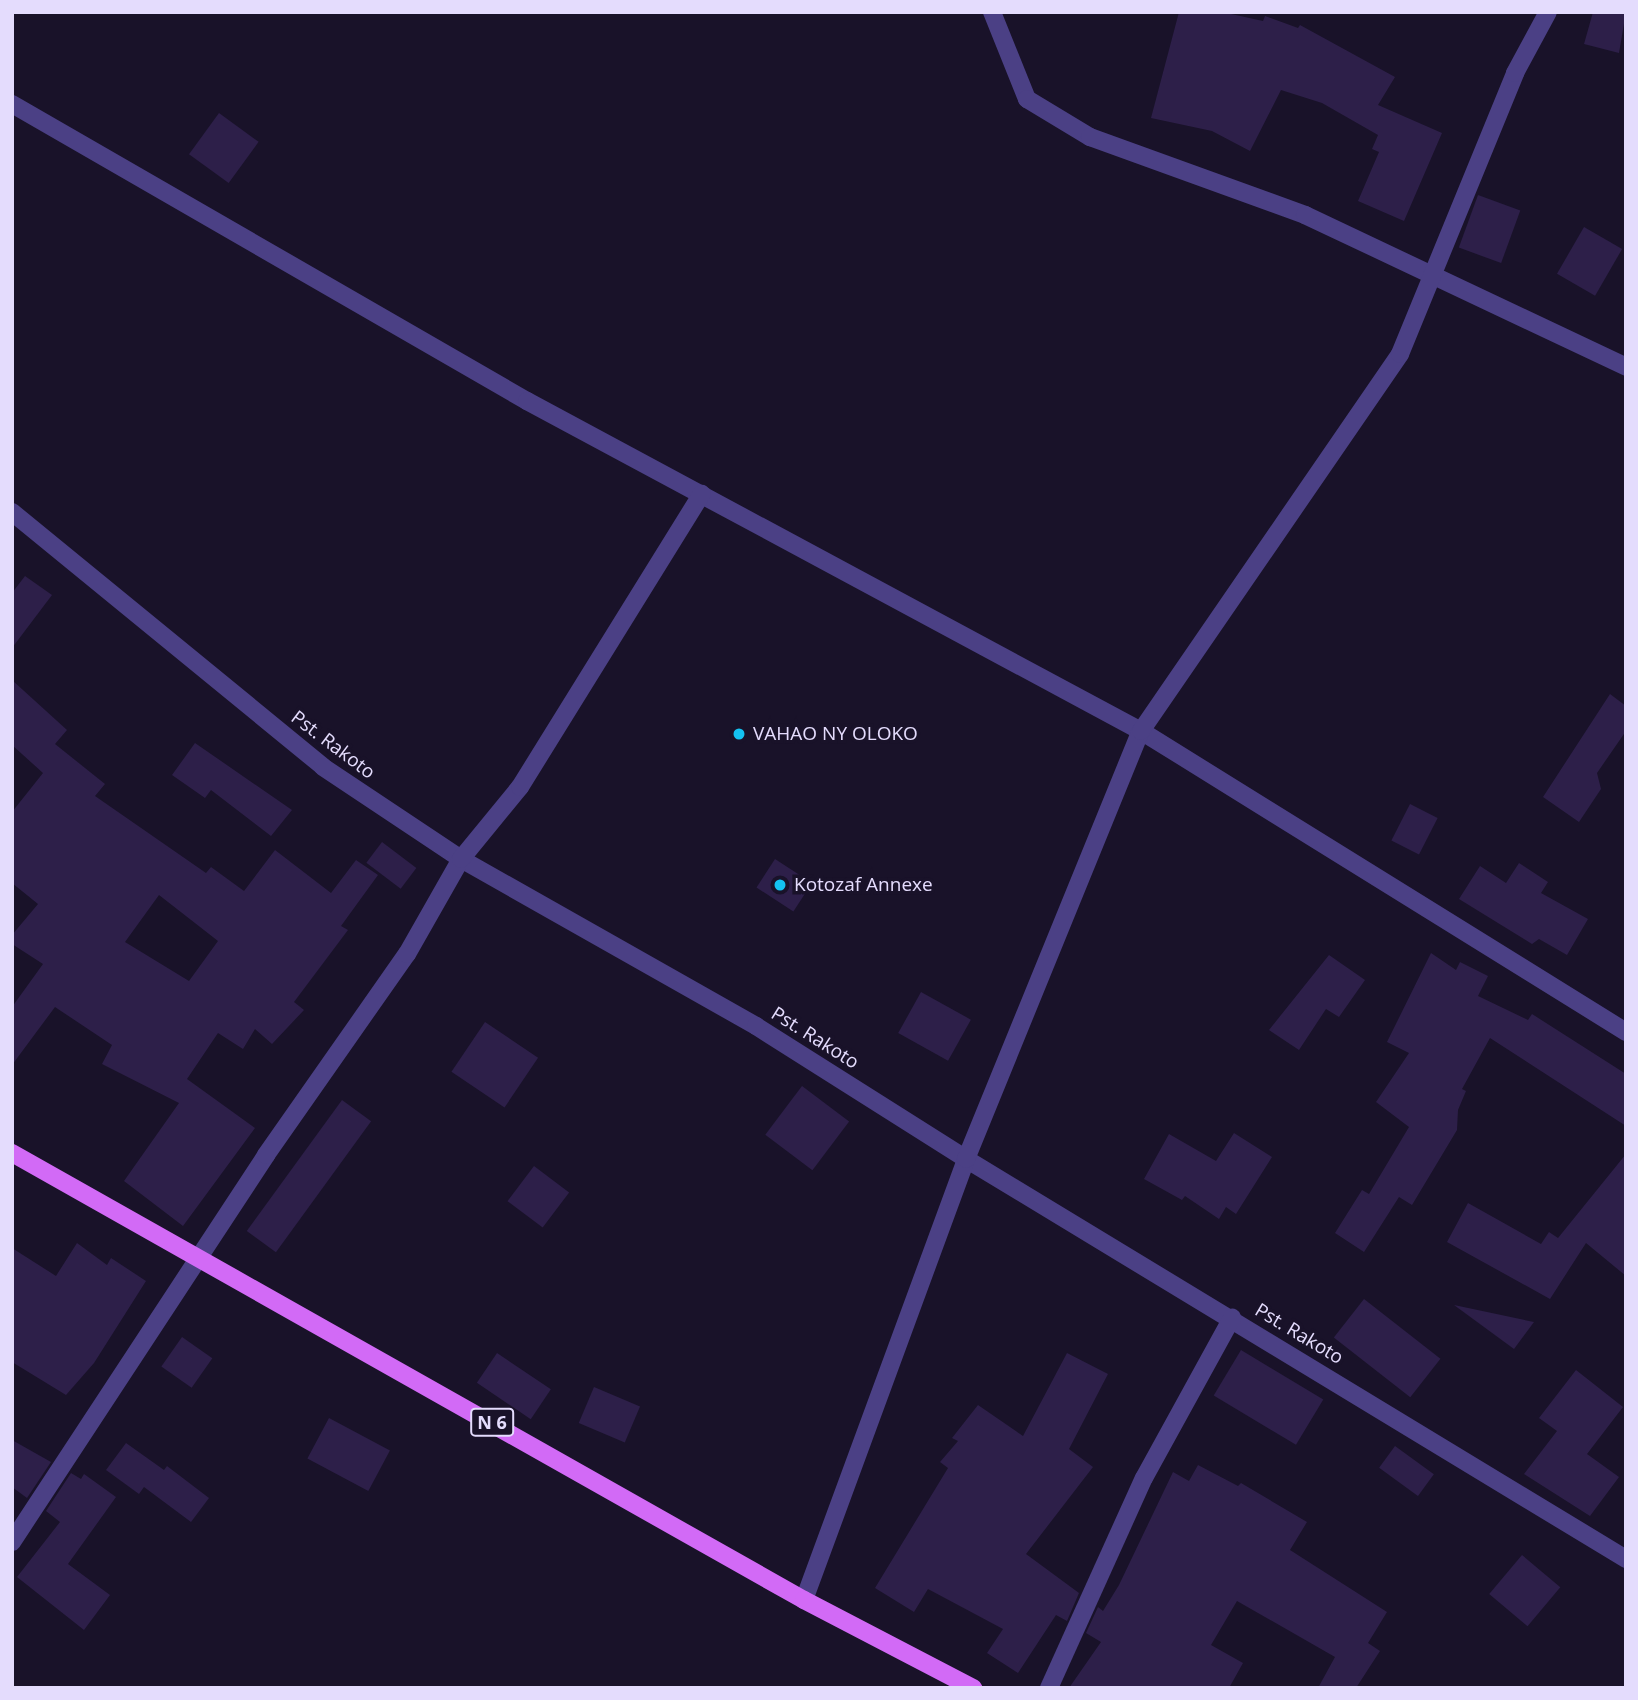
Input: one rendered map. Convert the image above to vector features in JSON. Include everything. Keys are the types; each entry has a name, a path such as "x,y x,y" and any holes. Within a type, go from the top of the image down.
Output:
{"main road":[{"name":"N 6","path":"12,1153 201,1257 804,1600 973,1688"}],"street":[{"path":"992,12 1027,99 1090,137 1305,215 1626,367"},
{"path":"804,1600 966,1158 1141,731 1400,354 1430,273 1515,74 1549,12"},
{"path":"12,104 527,401 1141,731 1626,1032"},
{"path":"12,1542 407,954 461,859 520,787 702,494"},
{"name":"Pst. Rakoto","path":"12,512 323,768 461,859 756,1026 966,1158 1626,1559"},
{"path":"1049,1688 1144,1478 1232,1318"}],"building":[{"path":"1179,12 1222,12 1263,21 1265,16 1298,28 1300,25 1395,77 1378,105 1442,133 1404,221 1358,201 1379,152 1372,149 1378,135 1322,103 1281,90 1250,151 1212,131 1151,118"},
{"path":"1593,12 1626,12 1619,53 1584,44"},
{"path":"219,113 259,142 229,183 189,154"},
{"path":"1478,195 1520,210 1501,263 1459,248"},
{"path":"1584,227 1622,249 1595,296 1557,274"},
{"path":"25,576 52,595 12,648 12,593"},
{"path":"12,680 67,730 55,744 105,784 95,796 206,873 211,867 244,891 275,850 331,893 356,860 378,875 341,926 348,930 294,1002 304,1010 272,1044 255,1029 243,1049 218,1033 187,1079 255,1128 183,1226 124,1181 179,1103 102,1064 112,1045 55,1007 12,1065 12,1007 43,964 12,944 12,935 38,904 12,883 12,812 43,773 12,745","holes":["159,895 218,941 189,981 125,942"]},
{"path":"1610,694 1626,706 1626,731 1597,773 1601,789 1579,822 1543,797"},
{"path":"195,743 292,810 271,836 211,790 205,798 172,775"},
{"path":"1410,804 1438,818 1419,855 1391,841"},
{"path":"382,842 416,868 401,889 366,863"},
{"path":"775,859 812,883 793,911 756,888"},
{"path":"1519,863 1548,882 1541,893 1588,919 1567,955 1539,939 1532,944 1459,899 1480,866 1506,883"},
{"path":"1431,953 1456,970 1460,962 1488,976 1478,996 1528,1020 1532,1014 1626,1074 1626,1126 1490,1038 1462,1089 1466,1091 1458,1110 1457,1130 1412,1205 1399,1197 1364,1252 1335,1233 1362,1190 1369,1194 1409,1127 1376,1102 1409,1053 1387,1042"},
{"path":"1329,955 1365,980 1339,1017 1326,1009 1299,1050 1269,1030"},
{"path":"921,992 971,1020 948,1061 898,1033"},
{"path":"485,1022 538,1058 505,1108 451,1072"},
{"path":"802,1086 849,1122 812,1170 765,1135"},
{"path":"342,1100 371,1121 276,1252 247,1231"},
{"path":"1234,1133 1272,1157 1236,1214 1226,1207 1219,1219 1185,1196 1182,1200 1144,1179 1169,1134 1216,1161"},
{"path":"1626,1154 1626,1276 1586,1243 1550,1299 1447,1242 1468,1203 1541,1244 1549,1232 1558,1238"},
{"path":"534,1166 569,1192 543,1228 508,1201"},
{"path":"77,1243 107,1265 111,1258 146,1281 94,1363 66,1395 12,1362 12,1248 56,1276"},
{"path":"1364,1299 1440,1359 1410,1397 1334,1338"},
{"path":"1454,1305 1534,1322 1514,1349"},
{"path":"182,1337 212,1358 192,1388 161,1366"},
{"path":"1241,1350 1323,1399 1296,1445 1214,1395"},
{"path":"497,1353 551,1389 531,1419 477,1383"},
{"path":"1067,1353 1108,1374 1069,1449 1093,1467 1026,1554 1079,1593 1067,1621 1056,1615 1018,1673 987,1653 1003,1629 928,1589 914,1612 875,1588 948,1468 940,1462 958,1441 952,1438 978,1405 1023,1436"},
{"path":"1576,1370 1623,1407 1587,1454 1619,1477 1590,1516 1524,1474 1557,1431 1539,1418"},
{"path":"594,1387 640,1407 625,1442 579,1423"},
{"path":"329,1418 390,1450 368,1491 307,1459"},
{"path":"12,1440 51,1462 27,1498 12,1487"},
{"path":"126,1443 164,1470 167,1466 209,1498 191,1522 144,1487 139,1494 106,1470"},
{"path":"1395,1446 1434,1474 1418,1496 1379,1468"},
{"path":"1198,1465 1238,1486 1241,1483 1307,1522 1290,1550 1387,1612 1368,1643 1380,1651 1356,1688 1318,1688 1335,1657 1237,1601 1211,1645 1243,1663 1229,1688 1069,1688 1101,1642 1086,1633 1098,1607 1103,1611 1119,1585 1173,1472 1189,1481"},
{"path":"71,1473 81,1479 84,1474 116,1497 68,1564 110,1595 84,1630 17,1577 60,1522 46,1511"},
{"path":"1522,1555 1560,1587 1528,1626 1489,1594"}],"place":[{"name":"VAHAO NY OLOKO","path":"739,734"},
{"name":"Kotozaf Annexe","path":"780,885"}]}
